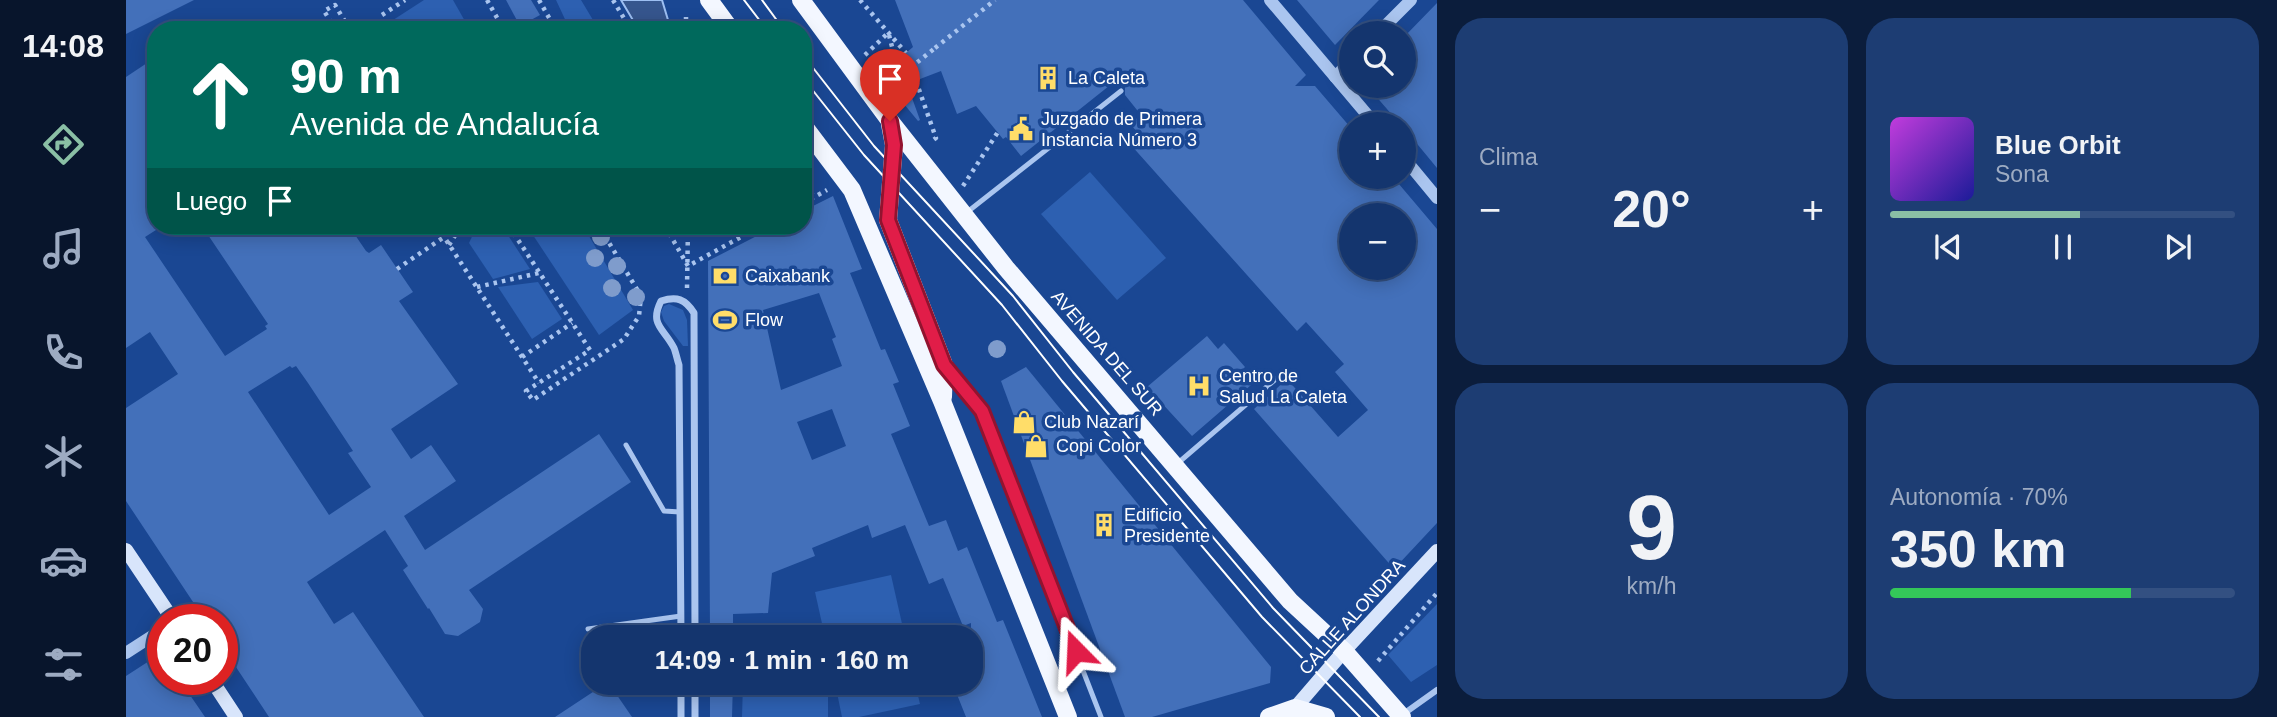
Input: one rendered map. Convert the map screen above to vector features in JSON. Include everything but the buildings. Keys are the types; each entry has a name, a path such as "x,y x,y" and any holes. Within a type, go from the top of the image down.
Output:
{"main road":[{"path":"709,0 724,21"},
{"name":"AVENIDA DEL SUR","path":"801,0 963,215 1290,601 1345,651 1401,716"},
{"path":"890,121 894,145 888,220 944,365 942,401"},
{"path":"812,137 852,190 942,401 1068,717"},
{"path":"126,550 162,604"},
{"name":"CALLE ALONDRA","path":"1295,708 1437,551"},
{"path":"222,695 236,717"},
{"path":"1269,717 1295,708 1326,717"}],"street":[{"path":"1270,0 1365,112"},
{"path":"1390,21 1411,0"},
{"path":"1335,77 1339,73"},
{"path":"1416,173 1437,198"},
{"path":"681,625 679,365 673,347 656,320 656,311 661,301 673,297 688,303 694,313 695,625"},
{"path":"126,653 147,639"},
{"path":"1401,716 1437,690"},
{"path":"681,695 681,717"},
{"path":"695,695 695,717"}],"lane":[{"path":"963,215 1121,91"},
{"path":"944,365 982,411 1101,717"},
{"path":"1175,465 1284,372"},
{"path":"626,445 664,511 680,512"},
{"path":"617,625 681,616"}],"path":[{"path":"382,15 405,0"},
{"path":"487,0 499,21"},
{"path":"539,0 551,21"},
{"path":"613,0 626,21"},
{"path":"860,0 906,53"},
{"path":"891,88 935,48 995,0"},
{"path":"330,21 324,11 335,5 345,21"},
{"path":"862,58 888,33"},
{"path":"888,33 902,76"},
{"path":"916,81 936,138 929,144"},
{"path":"963,187 998,132"},
{"path":"812,198 832,187"},
{"path":"449,245 455,235"},
{"path":"515,235 590,350 526,391 533,400 624,340 639,316 641,296 604,235"},
{"path":"670,235 688,266"},
{"path":"688,235 688,303"},
{"path":"688,266 745,235"},
{"path":"397,269 444,237 539,383"},
{"path":"477,287 539,273"},
{"path":"522,357 572,323"},
{"path":"1377,661 1437,593"},
{"path":"1406,615 1412,621"}],"shaded area":[{"path":"424,0 453,0 465,21 392,21"},
{"path":"556,0 581,0 595,21 566,21"},
{"path":"621,0 662,0 668,21 633,21"},
{"path":"1090,172 1166,258 1117,300 1041,214"},
{"path":"473,235 508,235 530,269 493,279 469,243"},
{"path":"533,235 588,235 633,310 599,335"},
{"path":"538,282 562,319 532,339 498,287"},
{"path":"669,304 683,310 687,320 688,346 683,346 664,321 661,312 664,306"},
{"path":"891,575 902,625 822,625 815,592"},
{"path":"1437,604 1437,665 1411,682 1388,655"},
{"path":"743,695 828,695 828,717 742,717"},
{"path":"837,695 918,695 920,704 859,717 842,717"}],"tram line":[{"path":"744,0 760,21"},
{"path":"762,0 777,21"},
{"path":"812,67 874,146 1013,296 1073,372 1273,608 1379,717"},
{"path":"812,89 864,155 1002,305 1062,381 1262,617 1360,717"}],"place":[{"name":"La Caleta","path":"1048,78"},
{"name":"Juzgado de Primera Instancia Número 3","path":"1021,129"},
{"name":"Caixabank","path":"725,276"},
{"name":"Flow","path":"725,320"},
{"name":"Centro de Salud La Caleta","path":"1199,386"},
{"name":"Club Nazarí","path":"1024,422"},
{"name":"Copi Color","path":"1036,446"},
{"name":"Edificio Presidente","path":"1104,525"}],"route":[{"path":"890,121 894,145 888,220 944,365 982,411 1076,651"}]}
